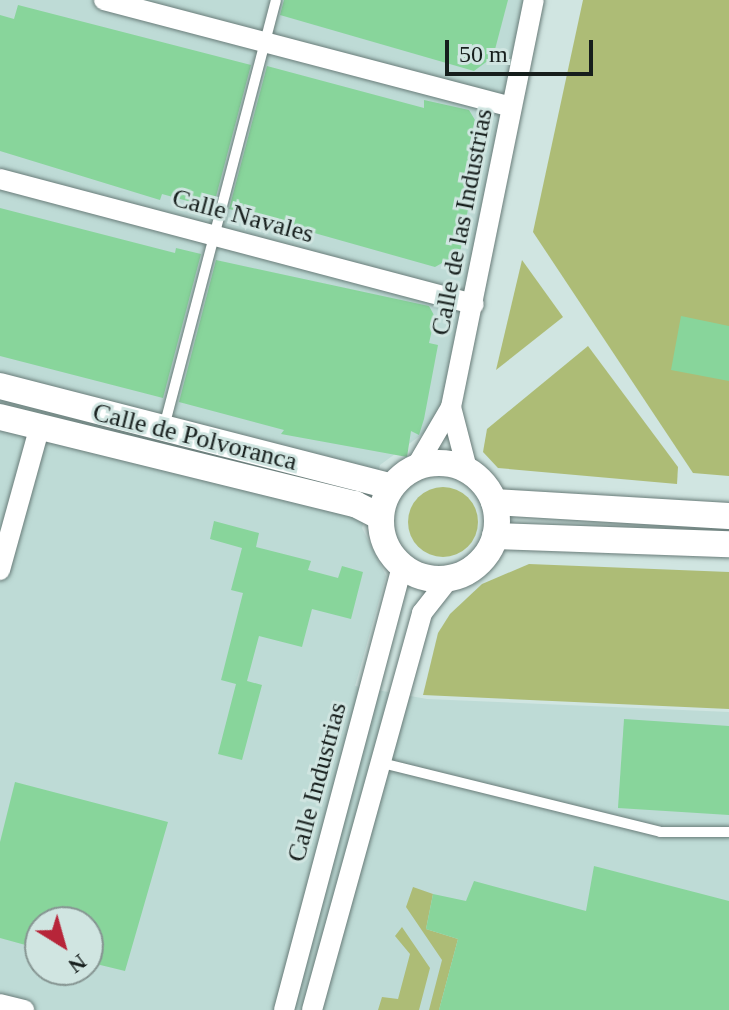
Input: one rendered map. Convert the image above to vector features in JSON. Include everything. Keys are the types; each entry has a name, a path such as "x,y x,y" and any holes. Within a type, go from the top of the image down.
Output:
{"street":[{"path":"104,0 511,107"},
{"name":"Calle de las Industrias","path":"416,467 451,407 534,0"},
{"name":"Calle Navales","path":"0,179 474,304"},
{"name":"Calle de Polvoranca","path":"0,386 390,486"},
{"name":"Calle de las Industrias","path":"451,407 467,469"},
{"name":"Calle de Polvoranca","path":"0,417 355,504 381,517"},
{"path":"0,570 40,426"},
{"path":"312,1010 422,613 448,580 475,567 495,536 494,502 467,469 450,463 416,467 390,486 381,517 382,537 402,568 448,580"},
{"path":"494,502 729,516"},
{"path":"495,536 729,544"},
{"name":"Calle Industrias","path":"284,1010 402,568"},
{"path":"0,1004 24,1010"}],"lane":[{"path":"164,429 276,0"},
{"path":"382,763 660,832 729,832"}],"shaded area":[{"path":"0,0 531,0 443,419 380,465 362,528 386,576 355,686 427,699 729,712 729,1010 0,1010"}],"green space":[{"path":"583,0 729,0 729,476 693,473 533,232"},
{"path":"522,260 563,317 496,370"},
{"path":"588,346 678,467 677,484 498,468 483,452 487,429"},
{"path":"450,487 472,502 478,522 476,536 468,547 457,555 436,557 418,547 410,536 408,515 418,497 429,489"},
{"path":"529,564 729,572 729,709 423,695 438,633 450,614 482,584"},
{"path":"413,887 433,894 426,929 458,939 439,1010 429,1010 442,960 406,907"},
{"path":"402,927 430,968 419,1010 378,1010 382,997 398,999 410,954 395,936"}],"building":[{"path":"284,0 508,0 493,57 474,71 280,15"},
{"path":"18,5 251,65 213,208 162,194 160,200 0,151 0,15 14,19"},
{"path":"267,66 424,108 424,100 469,110 475,120 469,146 479,148 460,253 435,267 229,209"},
{"path":"0,208 175,253 176,248 201,254 163,398 0,356"},
{"path":"216,260 429,306 435,317 429,343 438,345 424,419 419,435 411,431 407,457 281,434 284,430 179,402"},
{"path":"681,316 729,326 729,381 671,370"},
{"path":"214,521 259,533 256,547 311,561 308,570 338,578 342,566 363,572 351,619 312,609 302,647 259,636 247,681 262,685 242,760 218,754 236,684 221,680 243,593 231,590 242,548 210,539"},
{"path":"624,719 729,726 729,815 618,808"},
{"path":"15,782 168,822 125,971 104,966 104,906 24,906 24,945 0,938 0,842"},
{"path":"594,866 729,901 729,1010 439,1010 458,939 426,929 433,894 466,901 474,881 586,911"}]}
